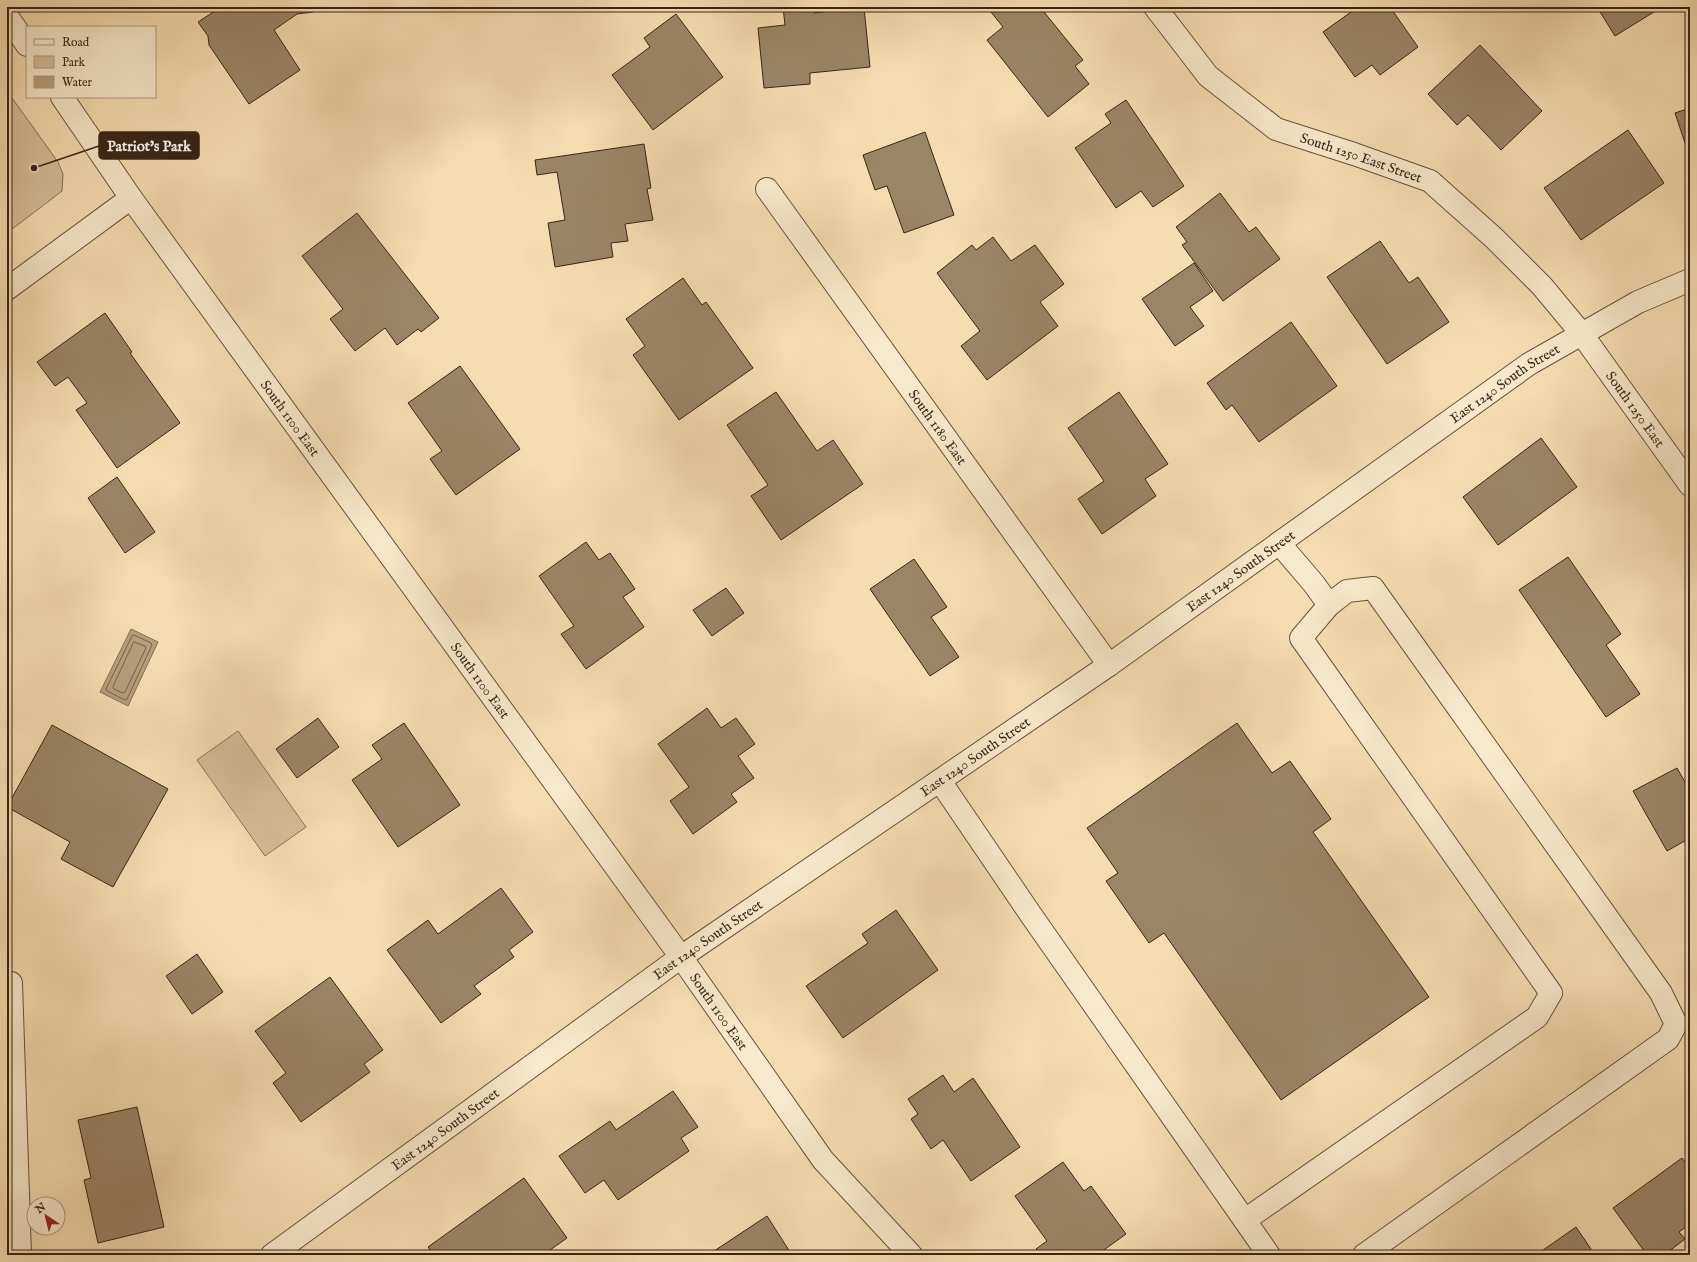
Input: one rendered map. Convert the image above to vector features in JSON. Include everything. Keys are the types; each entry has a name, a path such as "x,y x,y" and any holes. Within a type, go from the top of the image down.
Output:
{"street":[{"name":"South 1250 East Street","path":"1155,7 1208,76 1276,129 1354,154 1430,182 1494,238 1537,280 1581,333"},
{"path":"7,16 26,44"},
{"name":"South 1100 East","path":"63,98 131,198 681,957 823,1160 911,1255"},
{"name":"South 1180 East","path":"767,189 1109,665"},
{"path":"7,289 131,198"},
{"name":"East 1240 South Street","path":"272,1255 681,957 1109,665 1528,364 1638,302 1690,280"},
{"name":"South 1250 East","path":"1581,333 1690,485"},
{"path":"1279,543 1314,584 1329,605"},
{"path":"1244,1220 1537,1017 1550,993 1300,638 1329,605 1347,591 1373,588 1661,993 1676,1024 1668,1040 1364,1255"},
{"path":"940,781 1040,928 1269,1255"},
{"path":"11,983 20,1255"}],"green space":[{"path":"7,91 58,162 63,174 62,191 7,233"},
{"path":"238,731 306,827 265,856 197,760"}],"water":[{"path":"131,629 158,642 128,706 100,692"}],"building":[{"path":"221,7 312,7 313,12 297,14 274,30 300,70 249,104 209,45 208,36 198,22"},
{"path":"783,7 813,7 814,13 830,11 830,7 864,7 870,67 810,73 810,84 764,88 758,28 785,25"},
{"path":"998,7 1040,7 1083,60 1075,66 1089,84 1048,117 987,40 1003,27 991,12"},
{"path":"1358,7 1390,7 1418,47 1380,75 1372,65 1355,77 1323,32"},
{"path":"1597,7 1662,7 1615,36"},
{"path":"676,14 723,77 653,130 612,75 650,47 644,38"},
{"path":"1480,45 1542,111 1501,150 1468,115 1457,125 1428,94"},
{"path":"1126,100 1184,186 1153,207 1141,191 1116,208 1075,148 1111,123 1105,114"},
{"path":"1690,108 1690,158 1675,113"},
{"path":"1628,130 1664,183 1581,240 1544,188"},
{"path":"925,132 954,215 904,233 887,186 875,190 863,155"},
{"path":"644,144 651,188 647,189 653,220 625,224 628,241 611,243 613,257 555,267 548,223 565,220 557,172 537,175 535,160"},
{"path":"1220,193 1249,232 1256,227 1280,259 1223,301 1182,245 1187,242 1176,227"},
{"path":"357,213 439,318 421,332 418,329 397,345 385,328 355,351 330,319 343,309 302,256"},
{"path":"993,237 1011,261 1035,245 1064,284 1040,302 1058,326 987,380 961,346 980,331 937,273 972,245 976,250"},
{"path":"1380,241 1409,283 1418,277 1449,322 1387,364 1327,277"},
{"path":"1194,263 1213,291 1190,307 1204,326 1175,346 1142,299"},
{"path":"683,278 702,305 706,302 753,368 679,420 633,355 645,346 626,319"},
{"path":"105,313 132,352 130,353 180,423 117,468 76,410 87,403 68,377 55,386 37,362"},
{"path":"1291,322 1337,386 1259,442 1232,405 1226,410 1207,383"},
{"path":"460,366 520,449 456,495 430,459 442,451 408,403"},
{"path":"776,392 817,451 833,440 863,484 781,540 751,496 768,485 727,425"},
{"path":"1119,392 1168,464 1145,479 1156,496 1102,534 1078,499 1104,481 1068,428"},
{"path":"1541,438 1577,487 1498,545 1463,497"},
{"path":"117,477 155,532 125,553 88,498"},
{"path":"586,542 599,560 610,553 635,589 623,597 644,627 586,669 561,634 574,626 539,576"},
{"path":"1568,557 1621,634 1606,645 1640,694 1606,717 1519,590"},
{"path":"914,559 947,607 931,617 959,657 930,676 870,589"},
{"path":"726,588 744,613 712,636 693,610"},
{"path":"707,708 721,728 736,718 755,744 738,756 754,778 731,794 737,802 693,834 670,801 689,787 658,744"},
{"path":"318,718 339,747 297,778 276,749"},
{"path":"404,723 460,805 398,847 352,780 382,759 372,745"},
{"path":"1237,723 1272,773 1290,761 1331,819 1313,832 1429,997 1281,1100 1164,933 1149,943 1106,881 1118,873 1087,828"},
{"path":"52,725 168,789 113,887 61,859 70,842 7,807"},
{"path":"1677,768 1685,782 1690,779 1690,838 1667,851 1633,791"},
{"path":"501,888 533,932 509,950 514,957 474,986 481,994 441,1023 387,950 428,920 438,934"},
{"path":"896,910 938,970 843,1038 806,986 868,943 862,934"},
{"path":"197,954 223,992 192,1014 166,976"},
{"path":"330,977 383,1050 364,1064 370,1072 301,1122 273,1083 286,1073 255,1031"},
{"path":"943,1075 954,1092 973,1078 1020,1147 971,1181 943,1140 931,1149 911,1119 918,1114 908,1099"},
{"path":"673,1091 698,1127 681,1138 689,1151 618,1200 604,1180 585,1193 559,1156 610,1121 616,1130"},
{"path":"137,1107 164,1227 98,1243 84,1180 91,1178 78,1120"},
{"path":"1682,1158 1690,1169 1690,1224 1679,1232 1685,1239 1664,1255 1647,1255 1613,1208"},
{"path":"1063,1162 1084,1191 1091,1186 1126,1234 1097,1255 1040,1255 1036,1249 1047,1241 1015,1196"},
{"path":"524,1178 567,1238 543,1255 434,1255 428,1247"},
{"path":"767,1216 792,1255 708,1255"},
{"path":"1576,1227 1595,1255 1536,1255"}],"place":[{"name":"Patriot's Park","path":"34,168"}]}
